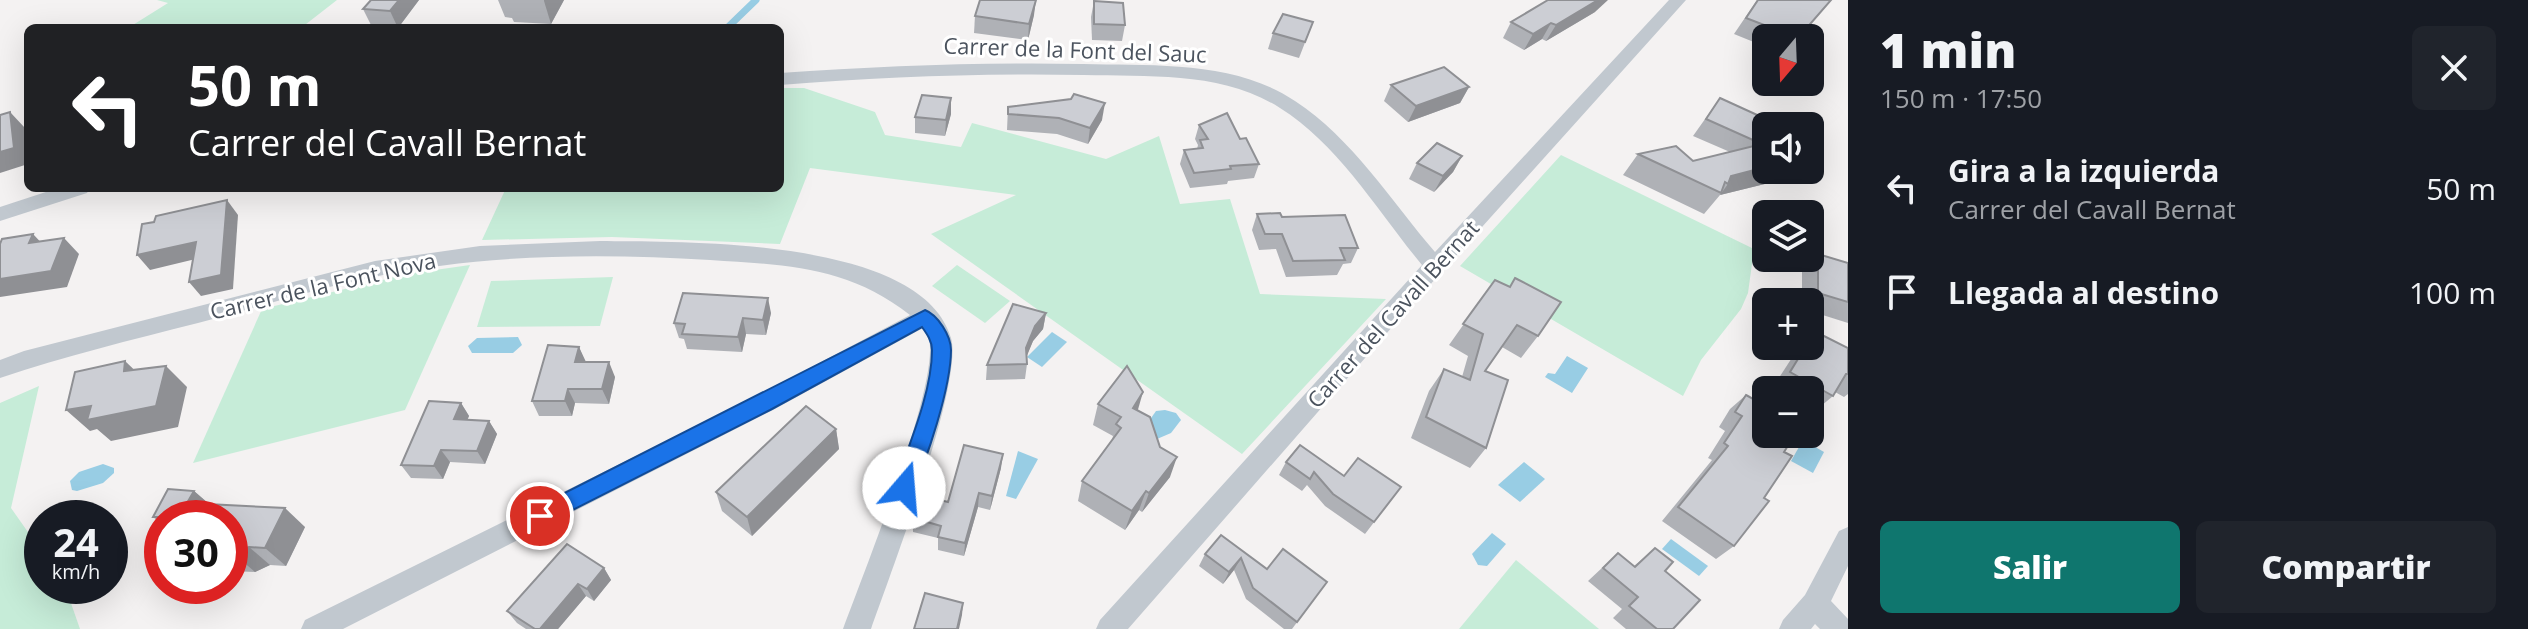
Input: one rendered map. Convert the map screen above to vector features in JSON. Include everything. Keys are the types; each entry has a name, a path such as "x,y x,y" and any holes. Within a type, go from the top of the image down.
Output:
{"street":[{"name":"Carrer del Cavall Bernat","path":"1110,629 1678,0"},
{"name":"Carrer de la Font del Sauc","path":"784,79 985,68 1169,73 1210,76 1244,85 1289,104 1315,126 1435,266"},
{"path":"0,214 68,192"},
{"name":"Carrer de la Font Nova","path":"0,369 338,278 398,264 498,251 660,248 802,259 886,286 925,317"},
{"path":"315,629 751,410 925,317 939,337 942,349 932,403 857,629"},
{"path":"1793,629 1815,604 1848,539"},
{"path":"1815,604 1839,629"}],"green space":[{"path":"157,0 337,0 306,24 134,24 168,3"},
{"path":"784,88 804,88 875,112 885,135 961,147 972,123 1106,159 1159,136 1180,204 1230,199 1260,294 1386,299 1242,454 931,234 1016,195 810,168 780,244 612,237 482,240 504,192 784,192"},
{"path":"1561,155 1752,248 1748,293 1741,309 1701,360 1683,396 1460,266"},
{"path":"470,265 405,410 193,463 262,309 407,274"},
{"path":"957,265 1010,301 985,323 932,286"},
{"path":"613,277 600,326 477,327 491,281"},
{"path":"39,386 11,508 24,526 24,604 71,604 80,629 0,629 0,403"},
{"path":"1516,560 1599,629 1459,629"}],"water":[{"path":"1052,332 1067,342 1042,367 1027,357"},
{"path":"518,337 522,345 513,353 472,353 468,346 477,338"},
{"path":"1567,356 1588,368 1572,393 1545,377 1548,373 1555,374"},
{"path":"1156,411 1176,413 1181,420 1171,433 1157,439 1149,421"},
{"path":"1798,448 1817,448 1824,452 1813,473 1791,461"},
{"path":"1018,451 1038,459 1016,499 1006,496"},
{"path":"1524,462 1545,479 1520,502 1498,485"},
{"path":"103,464 114,468 114,473 103,483 72,490 70,481 79,472"},
{"path":"1492,533 1506,544 1487,566 1478,565 1472,554"},
{"path":"1671,539 1708,566 1699,576 1662,549"}],"building":[{"path":"371,0 399,0 390,11 363,9"},
{"path":"980,0 1036,0 1029,24 975,16"},
{"path":"1548,0 1598,0 1556,25 1551,23 1533,34 1511,22"},
{"path":"1758,0 1831,0 1810,24 1762,24 1746,18"},
{"path":"1094,1 1123,3 1125,25 1094,24"},
{"path":"1283,14 1313,22 1305,42 1273,33"},
{"path":"1444,67 1469,87 1416,106 1391,85"},
{"path":"1074,94 1105,103 1090,128 1059,118 1008,114 1008,107 1071,99"},
{"path":"922,95 951,98 946,120 915,117"},
{"path":"1720,98 1752,113 1752,140 1706,119"},
{"path":"10,112 14,148 0,152 0,115"},
{"path":"1227,113 1240,139 1246,138 1259,164 1194,173 1184,150 1203,148 1200,140 1208,139 1199,125"},
{"path":"1437,143 1462,156 1443,176 1417,163"},
{"path":"1676,146 1693,161 1752,146 1752,171 1731,176 1721,193 1638,154"},
{"path":"227,200 221,275 189,282 196,242 137,255 142,224 154,222 156,216"},
{"path":"1280,213 1282,217 1345,215 1358,248 1340,248 1345,260 1293,261 1282,234 1265,234 1257,214"},
{"path":"33,234 29,243 64,238 51,271 0,279 2,239"},
{"path":"1824,256 1848,263 1848,302 1824,295 1824,288 1818,288 1818,272 1824,272"},
{"path":"1515,278 1561,302 1538,336 1517,325 1485,371 1508,380 1486,448 1426,417 1444,369 1470,380 1483,334 1463,324 1495,280 1510,287"},
{"path":"683,293 768,298 763,320 743,318 738,337 682,334 685,324 674,323"},
{"path":"1013,304 1046,313 1035,326 1026,348 1027,364 987,365"},
{"path":"1824,336 1848,348 1848,374 1833,396 1824,391 1824,376 1797,376 1790,372 1797,360 1824,360"},
{"path":"548,345 579,347 575,362 609,362 602,389 568,389 565,401 532,401"},
{"path":"125,361 124,371 166,366 156,406 87,420 91,406 66,410 75,372"},
{"path":"1127,366 1143,392 1133,408 1150,417 1160,447 1177,457 1132,511 1082,481 1121,428 1116,424 1121,417 1098,404"},
{"path":"1746,395 1752,398 1752,448 1786,448 1784,452 1792,456 1764,498 1769,501 1734,546 1678,507 1728,446 1724,443 1742,416 1735,412"},
{"path":"429,401 461,403 454,419 489,421 477,451 441,450 434,466 401,465"},
{"path":"806,406 836,429 747,517 716,492"},
{"path":"964,445 1003,454 992,496 979,493 965,543 938,537 941,526 913,518 920,495 948,502"},
{"path":"1300,445 1344,476 1358,458 1401,487 1374,522 1333,494 1314,472 1310,479 1286,462"},
{"path":"168,489 194,491 189,500 162,500"},
{"path":"248,506 285,508 265,548 249,547"},
{"path":"1221,535 1267,569 1283,549 1327,582 1297,622 1253,588 1241,558 1229,572 1205,554"},
{"path":"567,544 604,568 587,589 578,584 540,629 535,629 507,611"},
{"path":"1655,548 1673,562 1665,571 1700,600 1673,629 1657,629 1629,606 1638,597 1603,568 1618,553 1635,567"},
{"path":"925,593 963,603 957,629 914,629"}],"waterway":[{"path":"731,24 756,0"}],"route":[{"path":"540,516 765,403 925,317 939,337 942,349 932,403 904,488"}]}
